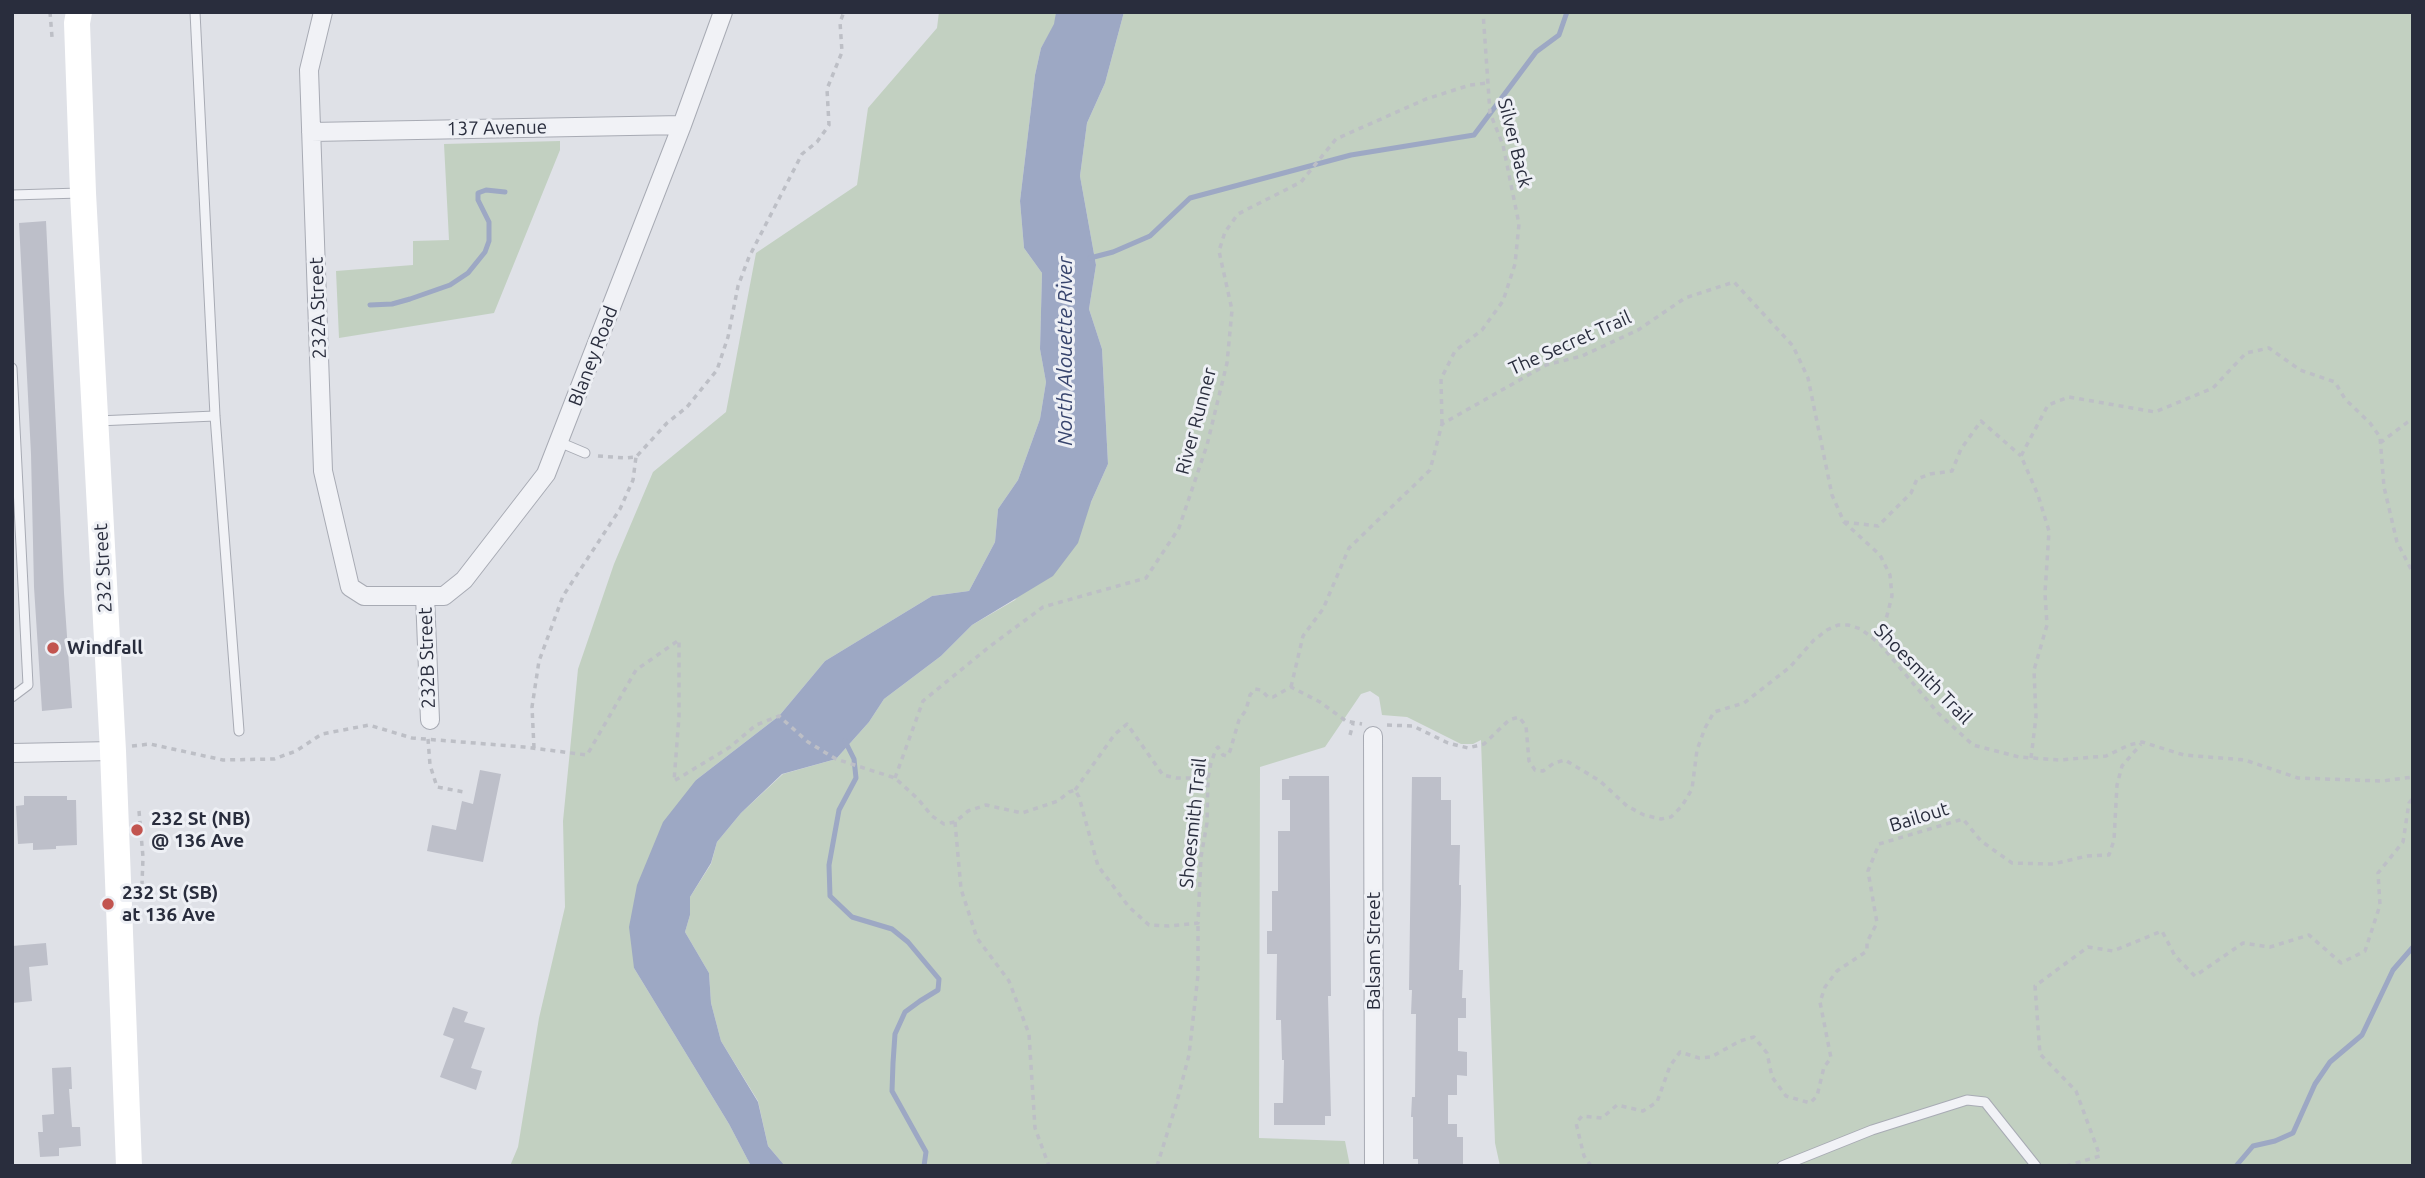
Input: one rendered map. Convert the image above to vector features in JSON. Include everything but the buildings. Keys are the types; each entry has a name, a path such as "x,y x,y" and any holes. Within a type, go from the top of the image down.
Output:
{"street":[{"name":"232 Street","path":"79,12 77,23 83,193 113,751 129,1166"},
{"name":"232A Street","path":"323,12 310,61 323,471 349,587 363,596"},
{"name":"Blaney Road","path":"363,596 444,596 464,580 546,474 682,125 723,12"},
{"name":"137 Avenue","path":"312,132 682,125"},
{"name":"232B Street","path":"425,596 430,720"},
{"name":"Balsam Street","path":"1374,728 1374,1166"},
{"path":"12,753 113,751"}],"lane":[{"path":"195,12 215,416 239,731"},
{"path":"12,195 83,193"},
{"path":"12,368 28,685 12,697"},
{"path":"96,421 215,416"},
{"path":"559,442 585,453"},
{"path":"1782,1166 1872,1130 1967,1100 1985,1102 2036,1166"}],"path":[{"path":"50,12 52,37"},
{"path":"534,748 532,707 539,661 563,596 620,509 633,480 636,457 708,383 722,360 738,286 749,257 802,154 817,142 829,125 827,89 842,52 840,22 844,12"},
{"name":"Silver Back","path":"1442,424 1441,379 1455,351 1482,330 1503,302 1515,264 1519,224 1503,145 1490,113 1483,12"},
{"name":"River Runner","path":"895,778 923,701 1043,607 1146,578 1180,528 1207,445 1227,363 1232,310 1219,251 1225,232 1238,214 1301,182 1336,139 1426,99 1470,85 1488,83"},
{"name":"The Secret Trail","path":"1442,424 1546,365 1582,356 1638,330 1685,298 1734,282 1793,346 1808,378 1832,495 1844,522 1880,555 1889,575 1892,596 1880,644"},
{"path":"2021,456 2048,405 2068,397 2155,412 2213,388 2246,353 2269,348 2300,370 2335,382 2345,399 2370,423 2380,437 2384,487 2397,542 2413,573"},
{"path":"2380,443 2413,418"},
{"path":"1844,522 1878,526 1911,493 1917,479 1952,471 1961,449 1981,421 2021,456 2038,495 2049,531 2045,593 2047,625 2034,670 2036,717 2031,758"},
{"path":"1291,687 1303,636 1323,609 1349,548 1430,470 1442,424"},
{"path":"585,453 616,458 636,457"},
{"name":"Shoesmith Trail","path":"1157,1166 1177,1105 1188,1055 1198,975 1201,857 1207,823 1208,778 1216,749 1218,747 1223,755 1227,756 1239,720 1255,689 1273,697 1291,687 1307,694 1353,724 1374,728 1413,726 1448,743 1468,748 1484,744 1509,720 1519,717 1526,726 1529,761 1535,770 1543,771 1554,763 1565,760 1600,781 1627,806 1644,815 1661,819 1677,813 1692,789 1697,750 1714,712 1744,703 1790,667 1814,639 1838,625 1861,629 1880,644 1938,713 1973,745 2019,757 2059,760 2106,756 2142,742"},
{"path":"113,751 150,744 223,760 274,759 296,751 322,734 369,725 412,738 587,755 636,670 679,639 679,717 674,781 730,747 756,725 779,716 808,742 836,759 895,778 932,816 944,824 955,822 968,811 986,805 1022,813 1058,801 1075,790 1115,734 1127,724 1163,775 1176,778 1208,778"},
{"path":"1350,735 1353,724"},
{"path":"428,739 430,765 437,787 464,792"},
{"path":"2142,742 2184,755 2245,760 2298,778 2382,781 2413,777"},
{"name":"Bailout","path":"1591,1166 1584,1156 1576,1123 1582,1116 1602,1118 1617,1105 1643,1111 1657,1102 1670,1066 1680,1052 1699,1058 1711,1057 1740,1041 1754,1037 1767,1053 1772,1077 1786,1096 1810,1103 1817,1096 1824,1067 1831,1058 1820,1002 1825,987 1837,971 1867,951 1867,942 1878,923 1868,871 1879,844 1963,819 1981,841 2012,863 2053,864 2087,856 2109,855 2117,814 2117,785 2122,766 2142,742"},
{"path":"1075,790 1098,866 1129,907 1149,925 1198,923"},
{"path":"2066,1166 2100,1156 2076,1090 2040,1054 2035,986 2088,947 2113,951 2162,931 2175,956 2194,976 2243,943 2270,947 2308,935 2341,963 2365,951 2380,905 2378,873 2403,842 2409,803 2413,798"},
{"path":"140,818 142,844"},
{"path":"955,822 961,889 977,938 1009,981 1029,1034 1035,1128 1049,1166"}],"green space":[{"path":"939,12 1056,12 1055,24 1041,48 1035,75 1020,201 1024,248 1042,273 1040,349 1046,382 1040,419 1018,480 998,509 995,542 969,591 932,596 825,661 779,716 696,780 634,968 729,1124 751,1166 510,1166 518,1147 539,1018 565,907 563,821 578,669 614,564 653,472 726,412 756,253 857,185 868,108 937,28"},
{"path":"1124,12 2413,12 2413,1166 1500,1166 1495,1143 1481,740 1473,744 1461,744 1407,717 1382,715 1379,697 1370,691 1361,694 1325,747 1260,767 1259,1138 1345,1141 1350,1166 785,1166 768,1146 758,1101 721,1041 711,1003 709,973 685,932 690,915 690,897 711,864 717,842 741,813 783,774 836,759 869,722 884,699 941,656 972,625 1015,600 1091,502 1108,464 1102,349 1089,309 1096,265 1080,176 1087,123 1105,83"},
{"path":"560,141 560,150 494,313 339,338 336,271 413,265 413,241 449,240 444,144"}],"water":[{"name":"North Alouette River","path":"1056,12 1124,12 1105,83 1087,123 1080,176 1096,265 1089,309 1102,349 1108,464 1091,502 1078,543 1053,576 972,625 941,656 884,699 869,722 836,759 782,774 741,813 717,842 711,863 690,897 690,915 685,932 709,973 711,1003 721,1041 758,1102 768,1146 785,1166 751,1166 729,1124 634,968 629,927 637,885 663,822 696,780 779,716 825,661 932,596 969,591 995,542 998,509 1018,480 1040,419 1046,382 1040,349 1042,273 1024,248 1020,201 1035,75 1041,48 1054,24"}],"waterway":[{"path":"1090,258 1113,252 1150,236 1190,198 1351,155 1474,135 1536,52 1559,35 1567,12"},
{"path":"370,305 392,304 410,299 450,285 468,273 485,252 489,241 489,222 478,200 478,193 486,190 505,192"},
{"path":"845,741 854,759 856,778 839,810 829,865 830,896 852,917 892,929 908,942 939,979 938,990 905,1012 895,1034 892,1091 926,1152 924,1166"},
{"path":"2236,1166 2253,1146 2293,1133 2315,1084 2330,1062 2362,1035 2393,970 2413,947"}],"place":[{"name":"Windfall","path":"53,648"},
{"name":"232 St (NB) @ 136 Ave","path":"137,830"},
{"name":"232 St (SB) at 136 Ave","path":"108,904"}]}
